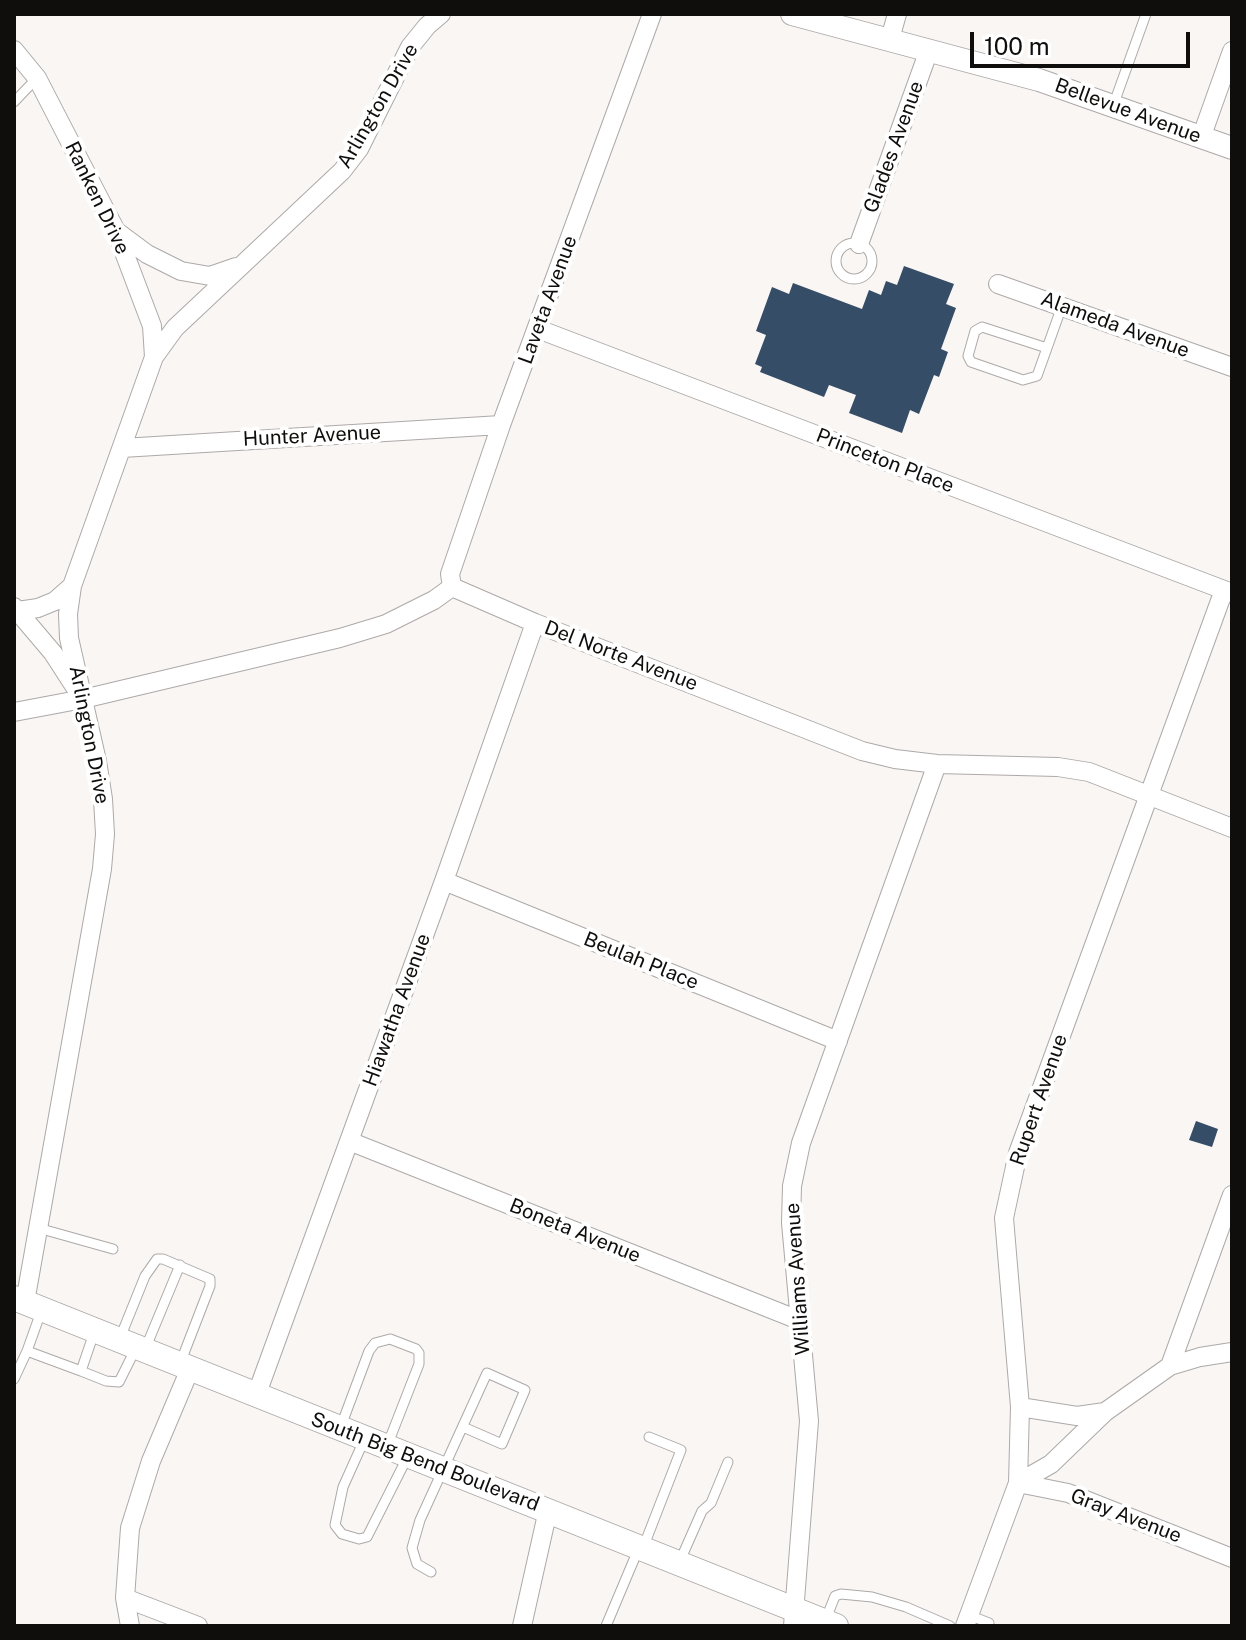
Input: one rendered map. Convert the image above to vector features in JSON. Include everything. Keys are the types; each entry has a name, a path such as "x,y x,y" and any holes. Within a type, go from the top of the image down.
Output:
{"main road":[{"name":"South Big Bend Boulevard","path":"27,1303 679,1563 794,1618 830,1624"}],"street":[{"name":"Arlington Drive","path":"27,1303 103,857 103,799 69,638 72,586 154,357 175,328 342,171 359,149 410,47 441,14"},
{"name":"Laveta Avenue","path":"452,587 450,574 501,425 652,14"},
{"name":"Bellevue Avenue","path":"792,14 1039,80 1232,148"},
{"path":"890,39 897,14"},
{"name":"Ranken Drive","path":"14,50 37,78 116,231 152,326 154,357"},
{"name":"Glades Avenue","path":"859,244 929,50"},
{"path":"1201,138 1232,51"},
{"name":"Arlington Drive","path":"116,231 147,254 181,271 210,276 246,263"},
{"name":"Alameda Avenue","path":"998,284 1232,367"},
{"name":"Princeton Place","path":"538,329 1228,592"},
{"name":"Hunter Avenue","path":"122,448 501,425"},
{"path":"16,609 38,608 55,601 72,586"},
{"path":"14,712 83,699 340,638 386,624 434,600 452,587"},
{"name":"Del Norte Avenue","path":"452,587 535,623 862,751 937,764 1058,767 1089,772 1232,828"},
{"name":"Rupert Avenue","path":"967,1620 1018,1483 1020,1407 1004,1218 1018,1153 1228,592"},
{"path":"16,609 53,653 83,699"},
{"name":"Hiawatha Avenue","path":"256,1396 535,623"},
{"name":"Williams Avenue","path":"794,1618 809,1421 791,1223 792,1186 801,1143 937,764"},
{"name":"Beulah Place","path":"444,881 838,1041"},
{"name":"Boneta Avenue","path":"349,1141 801,1321"},
{"path":"1170,1366 1232,1195"},
{"path":"1018,1483 1051,1464 1105,1412 1170,1366 1232,1352"},
{"path":"130,1626 125,1598 130,1528 184,1367"},
{"path":"1020,1407 1077,1416 1105,1412"},
{"name":"Gray Avenue","path":"1018,1483 1068,1493 1232,1558"},
{"path":"522,1626 548,1510"},
{"path":"125,1598 198,1626"}],"lane":[{"path":"1113,106 1146,14"},
{"path":"14,102 37,78"},
{"path":"1047,348 982,327 975,331 968,356 971,362 1023,380 1032,379 1037,376 1047,348 1062,306"},
{"path":"38,1228 113,1249"},
{"path":"27,1351 106,1381 119,1382 133,1346 153,1263 163,1259 210,1279 184,1367"},
{"path":"133,1346 180,1265"},
{"path":"14,1379 27,1351 27,1303"},
{"path":"81,1371 95,1330"},
{"path":"340,1429 371,1348 381,1340 390,1339 416,1349 420,1358 386,1447 367,1537 359,1539 342,1534 335,1525 343,1487 386,1447"},
{"path":"431,1572 417,1564 412,1548 420,1520 487,1373 525,1390 502,1444 463,1427"},
{"path":"606,1626 681,1450 649,1437"},
{"path":"679,1563 702,1511 711,1503 728,1462"},
{"path":"830,1624 835,1596 841,1594 872,1597 906,1607 950,1626"},
{"path":"967,1620 989,1623 988,1626"}],"building":[{"path":"904,266 954,284 946,304 956,308 941,349 948,352 939,377 934,375 919,414 910,410 902,433 849,413 856,395 829,385 824,397 760,372 762,367 755,364 766,335 756,331 772,287 789,294 793,283 862,309 869,290 881,295 886,281 897,285"},
{"path":"1196,1121 1218,1129 1212,1147 1189,1140"}]}
